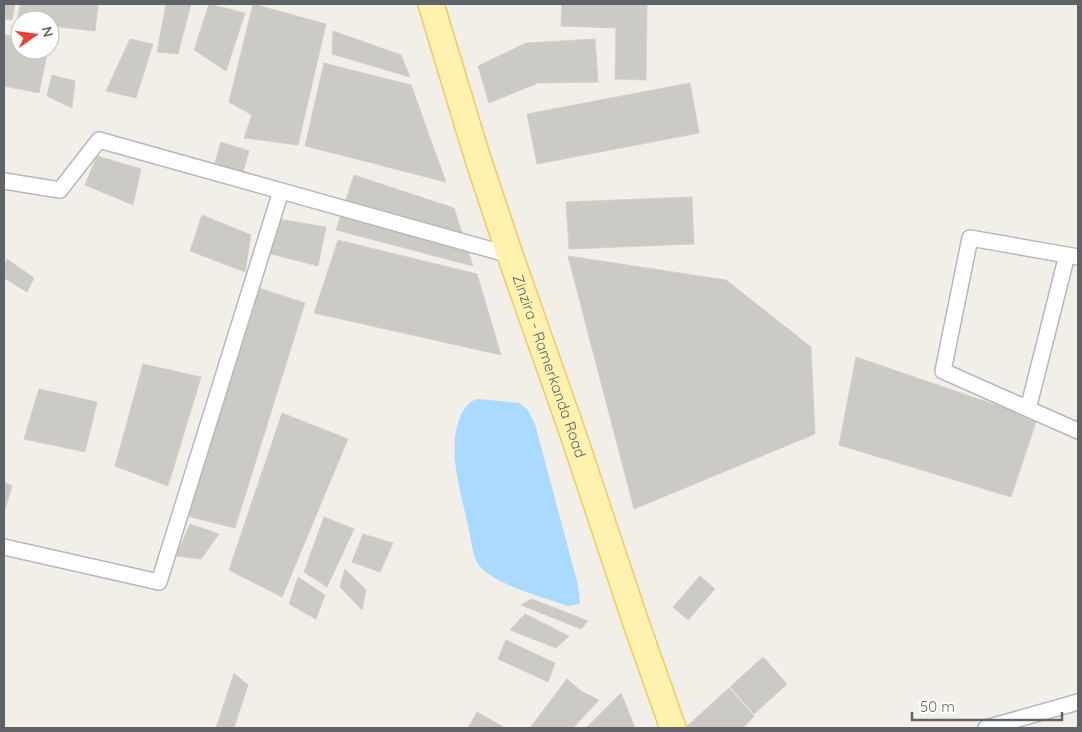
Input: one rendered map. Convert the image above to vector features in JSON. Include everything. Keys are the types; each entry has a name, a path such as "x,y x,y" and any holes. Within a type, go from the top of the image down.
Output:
{"main road":[{"name":"Zinzira - Ramerkanda Road","path":"431,4 477,156 510,255 673,728"}],"street":[{"path":"4,182 60,190 99,140 510,255"},
{"path":"4,547 160,582 281,191"},
{"path":"1028,409 1073,256 970,238 943,371 1028,409 1078,431"},
{"path":"986,728 1078,702"}],"water":[{"path":"478,399 519,403 527,409 535,424 578,585 580,604 568,606 518,589 483,570 475,558 458,482 455,443 460,417 469,403"}],"building":[{"path":"4,4 15,4 14,10 10,10 10,20 4,19"},
{"path":"20,4 98,4 95,31 60,27 60,10 19,10"},
{"path":"166,4 191,4 178,54 157,52"},
{"path":"209,4 245,13 226,71 194,50"},
{"path":"253,4 326,24 298,145 244,138 252,115 229,102"},
{"path":"562,4 647,4 646,80 615,79 616,28 561,26"},
{"path":"333,31 401,55 410,77 332,54"},
{"path":"4,35 10,36 10,60 46,60 39,93 4,86"},
{"path":"130,39 153,44 136,98 106,91"},
{"path":"595,39 598,82 538,83 489,103 478,66 526,43"},
{"path":"324,63 411,85 446,182 305,146"},
{"path":"52,75 75,81 72,108 47,96"},
{"path":"690,83 699,133 537,164 527,114"},
{"path":"221,142 249,151 243,172 215,163"},
{"path":"97,156 141,169 133,205 85,185"},
{"path":"354,175 454,208 473,266 336,230"},
{"path":"692,197 694,244 569,249 566,202"},
{"path":"202,215 251,235 245,272 190,251"},
{"path":"278,219 326,227 318,266 267,253"},
{"path":"338,240 477,274 501,355 314,313"},
{"path":"568,256 726,280 811,347 815,434 634,509"},
{"path":"7,259 34,278 27,292 4,278 4,265"},
{"path":"259,288 305,303 235,528 187,516"},
{"path":"856,357 1037,419 1011,497 839,445"},
{"path":"143,364 201,377 168,486 115,466"},
{"path":"39,389 97,402 85,452 24,439"},
{"path":"282,413 348,439 282,597 229,570"},
{"path":"4,482 12,486 4,513"},
{"path":"324,517 354,529 327,587 304,572"},
{"path":"190,524 219,534 201,559 176,556"},
{"path":"363,534 393,543 380,572 352,562"},
{"path":"345,569 366,590 362,610 340,587"},
{"path":"700,576 715,589 688,620 673,607"},
{"path":"298,577 325,595 316,619 289,604"},
{"path":"532,599 588,621 581,629 521,605"},
{"path":"525,614 569,636 556,648 510,630"},
{"path":"506,640 555,663 548,682 498,659"},
{"path":"763,657 787,684 754,714 730,687"},
{"path":"234,673 248,685 234,728 216,728"},
{"path":"567,679 581,691 599,700 573,728 530,728"},
{"path":"729,688 754,716 743,728 685,728"},
{"path":"621,693 635,728 586,728"},
{"path":"477,712 505,728 468,728"}]}
